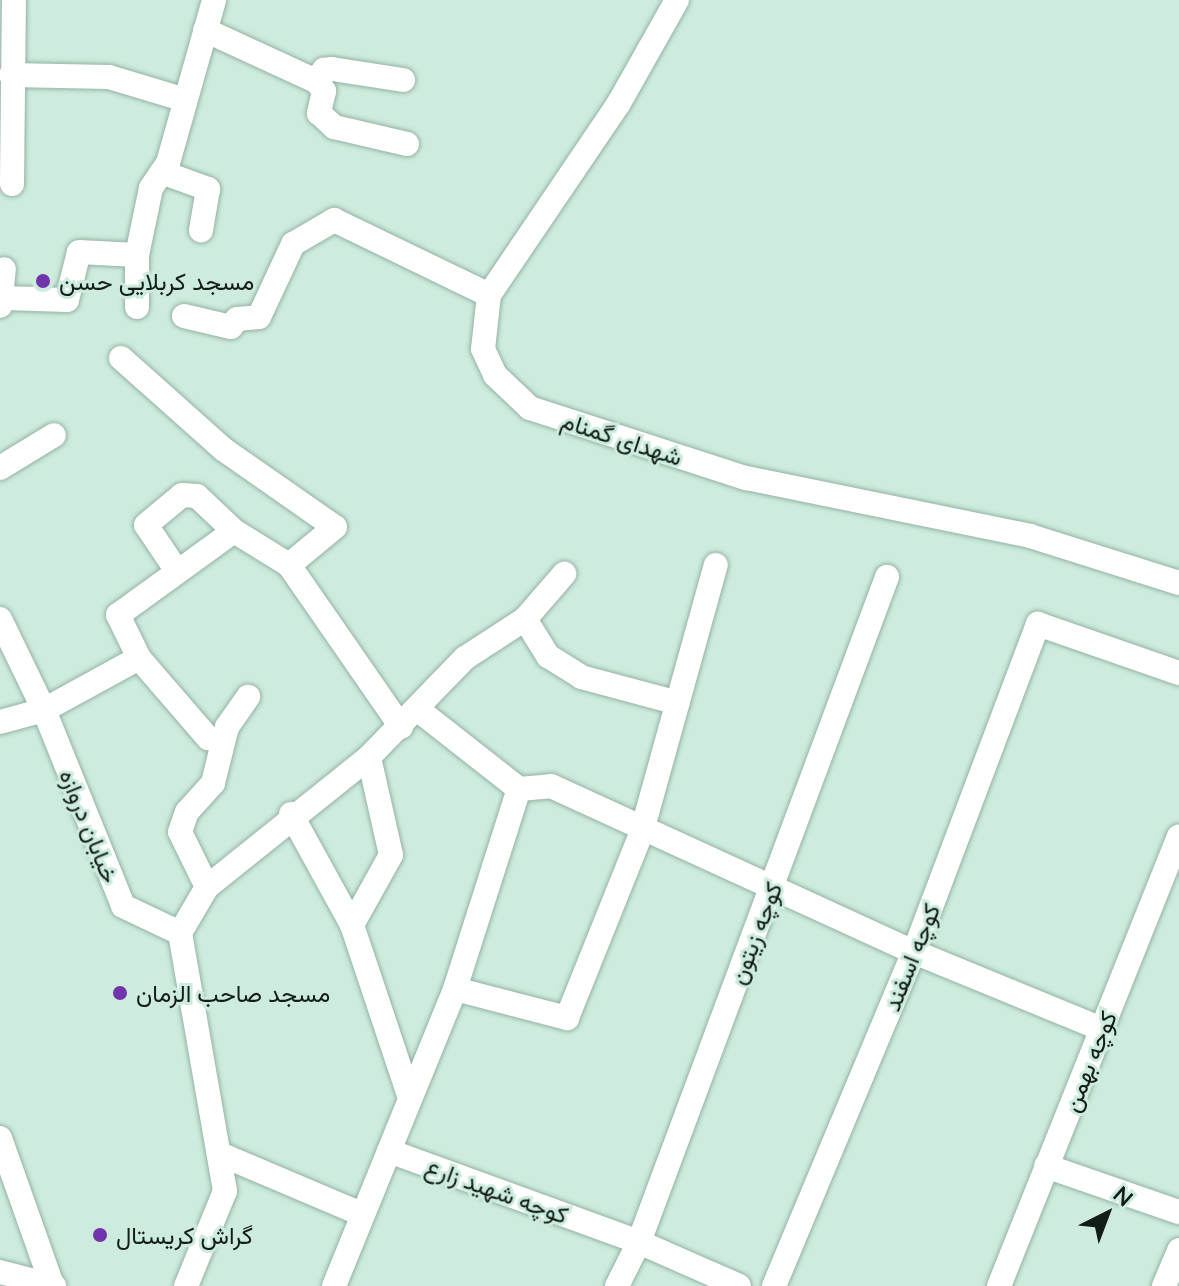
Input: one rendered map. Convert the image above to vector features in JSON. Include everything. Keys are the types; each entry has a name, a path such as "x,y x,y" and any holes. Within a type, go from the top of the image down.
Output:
{"street":[{"path":"12,184 6,118 14,0"},
{"path":"137,307 137,255 151,188 164,173 214,0"},
{"name":"شهدای گمنام","path":"676,0 619,103 489,295 483,349 495,375 530,408 746,478 1030,536 1179,583"},
{"path":"205,30 316,81 324,91 319,113 324,121 407,144"},
{"path":"316,81 324,70 332,69 403,80"},
{"path":"11,75 109,77 185,100"},
{"path":"164,173 208,189 201,230"},
{"path":"184,316 231,327 237,319 259,317 293,244 334,220 489,295"},
{"path":"4,269 2,302 67,300 79,252 137,255"},
{"path":"121,358 223,449 335,527 289,565"},
{"path":"0,468 54,435"},
{"path":"177,571 146,525 182,495 197,496 234,531 289,565 401,727"},
{"path":"223,741 208,738 139,658 118,615 234,531"},
{"path":"455,989 567,1018 642,831 716,565"},
{"path":"186,1286 225,1191 180,933 207,887 291,814 369,757 465,658 525,619 564,574"},
{"name":"کوچه زیتون","path":"617,1286 639,1242 887,577"},
{"name":"خیابان دروازه","path":"0,619 44,710 123,906 180,933"},
{"path":"525,619 548,656 581,677 678,703"},
{"name":"کوچه اسفند","path":"774,1286 914,952 1038,624 1179,673"},
{"path":"0,722 44,710 139,658"},
{"path":"207,887 180,832 187,812 213,783 223,741 248,697"},
{"path":"417,709 519,789 551,786 642,831 773,885 914,952 1102,1029"},
{"path":"352,925 391,855 369,757"},
{"path":"334,1286 359,1213 389,1151 409,1095 455,989 519,789"},
{"path":"291,814 352,925 409,1095"},
{"name":"کوچه بهمن","path":"999,1286 1179,837"},
{"path":"0,1138 53,1286"},
{"name":"کوچه شهید زارع","path":"389,1151 639,1242 739,1286"},
{"path":"220,1154 359,1213"},
{"path":"1046,1166 1179,1212"},
{"path":"1164,1286 1179,1250"},
{"path":"0,1272 53,1286"}],"place":[{"name":"مسجد کربلایی حسن","path":"43,281"},
{"name":"مسجد صاحب الزمان","path":"120,993"},
{"name":"گراش کریستال","path":"100,1235"}]}
